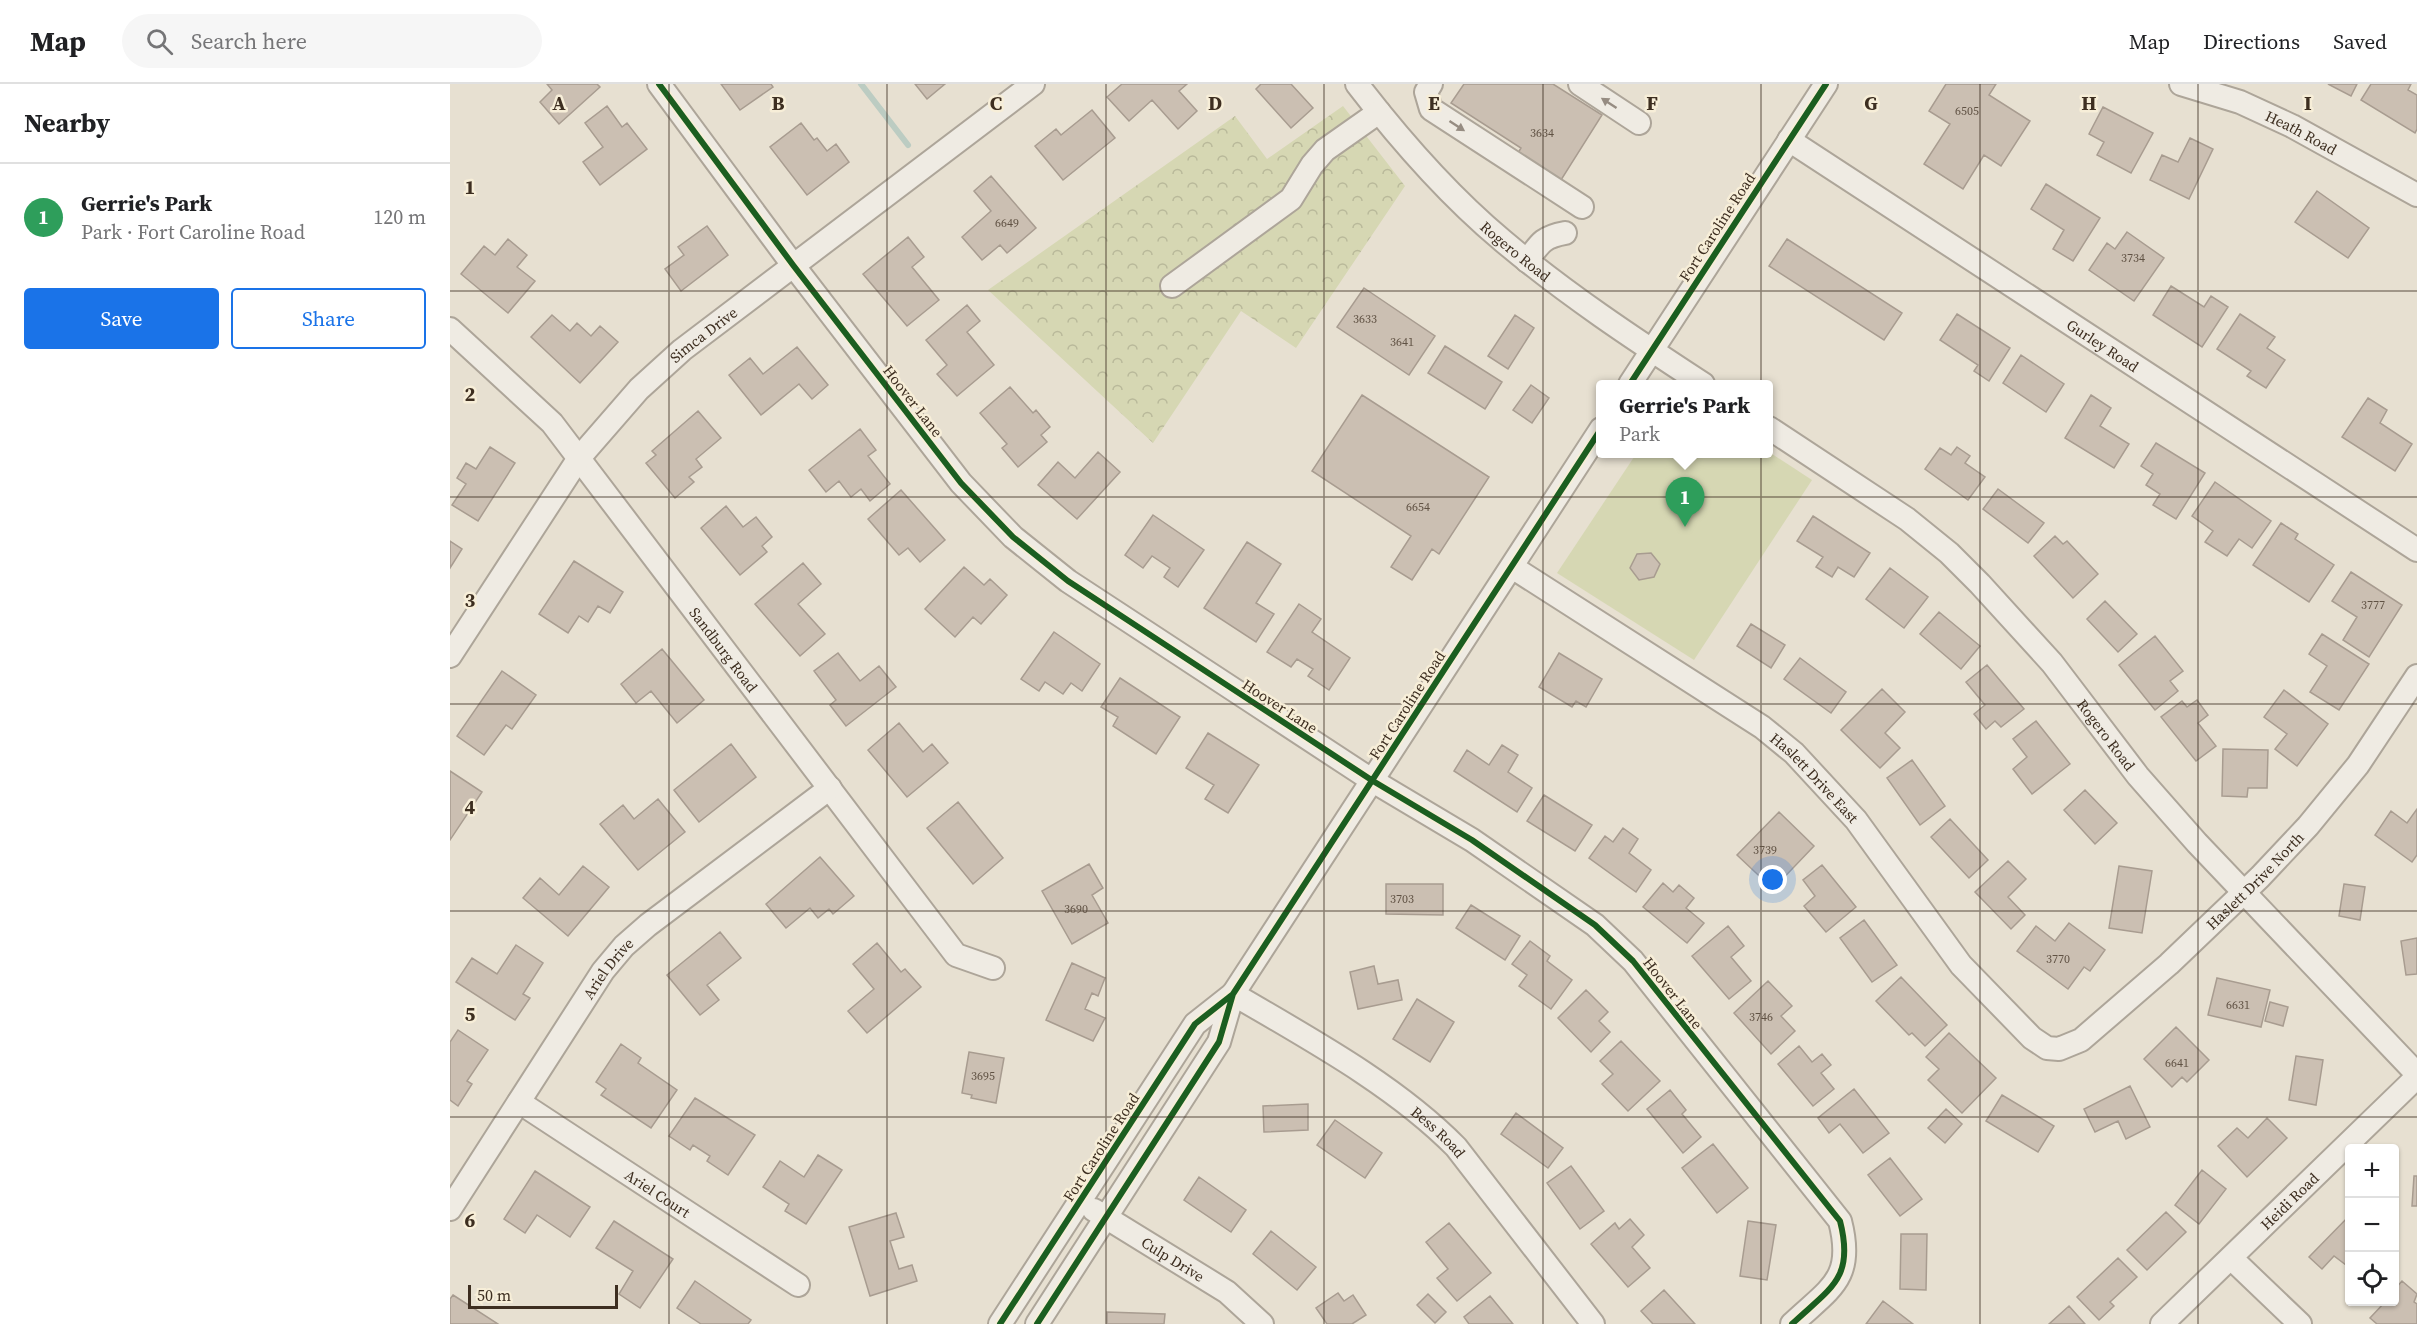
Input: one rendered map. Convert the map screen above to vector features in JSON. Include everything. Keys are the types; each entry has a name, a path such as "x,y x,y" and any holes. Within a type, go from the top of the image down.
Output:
{"street":[{"name":"Hoover Lane","path":"659,84 793,265 961,483 1013,537 1068,580 1372,781 1472,840 1595,925 1619,947 1840,1221 1846,1253 1840,1275 1833,1285 1792,1324"},
{"name":"Simca Drive","path":"450,656 579,458 639,389 673,358 793,265 1033,84"},
{"name":"Rogero Road","path":"1357,84 1426,167 1462,204 1527,261 1652,351 1697,380"},
{"path":"1431,84 1426,92 1431,109 1582,207"},
{"path":"1580,84 1639,123"},
{"name":"Fort Caroline Road","path":"1633,380 1826,84"},
{"name":"Heath Road","path":"2181,84 2240,102 2282,122 2417,195"},
{"path":"1172,286 1291,199 1312,165 1325,150 1379,112"},
{"name":"Gurley Road","path":"1789,140 2417,550"},
{"path":"1527,261 1549,236 1565,233"},
{"name":"Sandburg Road","path":"450,329 552,423 956,955 993,968"},
{"name":"Rogero Road","path":"1773,431 1907,519 1949,553 2052,663 2138,776 2197,843 2417,1076"},
{"name":"Fort Caroline Road","path":"1037,1324 1219,1042 1233,994 1596,437"},
{"name":"Haslett Drive East","path":"1512,567 1762,727 1794,753 1856,820 1961,965 2032,1038 2047,1048 2059,1049"},
{"name":"Haslett Drive North","path":"2059,1049 2081,1040 2169,964 2308,826 2358,765 2417,676"},
{"name":"Ariel Drive","path":"450,1209 603,971 624,946 648,925 830,788"},
{"name":"Fort Caroline Road","path":"1000,1324 1195,1024 1233,994"},
{"name":"Bess Road","path":"1233,994 1334,1054 1439,1130 1456,1147 1593,1324"},
{"name":"Heidi Road","path":"2162,1324 2417,1076"},
{"name":"Ariel Court","path":"519,1102 798,1285"},
{"name":"Culp Drive","path":"1080,1201 1227,1292 1262,1324"},
{"path":"2231,1258 2300,1324"}],"green space":[{"path":"1343,106 1405,186 1296,348 1241,311 1153,443 988,290 1235,116 1267,159"},
{"path":"1773,455 1812,480 1694,660 1557,573 1633,458 1773,458"}],"building":[{"path":"547,84 597,84 600,87 559,124 540,102 552,90"},
{"path":"721,84 771,84 773,87 740,110"},
{"path":"915,84 945,84 927,99"},
{"path":"1122,84 1187,84 1179,91 1197,111 1178,129 1152,100 1129,121 1107,97"},
{"path":"1261,84 1291,84 1313,108 1291,128 1256,89"},
{"path":"1464,84 1553,84 1602,115 1561,180 1518,153 1521,148 1451,103"},
{"path":"1946,84 1996,84 1989,95 2030,121 2001,166 1984,155 1963,189 1924,164 1950,124 1929,111"},
{"path":"2328,84 2357,84 2351,96"},
{"path":"2371,84 2411,84 2408,90 2417,95 2415,133 2361,100"},
{"path":"607,106 622,127 627,123 647,149 600,185 583,162 603,147 585,123"},
{"path":"2103,107 2153,133 2131,173 2097,155 2104,142 2089,134"},
{"path":"1092,110 1115,138 1063,180 1035,146 1056,129 1061,135"},
{"path":"801,123 814,140 817,138 827,151 836,144 849,162 807,195 770,147"},
{"path":"2190,138 2213,149 2189,199 2150,180 2162,155 2178,162"},
{"path":"991,176 1036,228 1007,253 1000,245 982,260 962,237 991,211 974,191"},
{"path":"2046,184 2100,218 2073,261 2053,249 2064,230 2031,209"},
{"path":"2317,191 2369,228 2348,258 2295,222"},
{"path":"707,226 728,255 681,291 665,269 684,255 678,247"},
{"path":"2127,232 2164,258 2134,301 2089,270 2107,243 2115,249"},
{"path":"908,237 924,257 912,267 939,300 907,326 863,274"},
{"path":"508,239 527,255 517,267 535,281 508,313 461,274 484,246 495,255"},
{"path":"1787,239 1902,313 1884,340 1769,266"},
{"path":"2171,286 2204,307 2211,296 2228,307 2202,347 2153,315"},
{"path":"1364,288 1435,336 1409,375 1337,327"},
{"path":"967,305 980,321 967,332 994,365 957,396 937,374 947,365 926,340"},
{"path":"1957,314 2010,348 1989,381 1974,371 1978,365 1940,340"},
{"path":"2240,314 2275,337 2267,348 2285,360 2266,388 2247,376 2251,371 2217,349"},
{"path":"552,315 570,331 577,323 591,336 600,326 618,342 580,383 531,337"},
{"path":"1515,315 1534,328 1508,369 1488,356"},
{"path":"1445,346 1502,382 1485,409 1428,373"},
{"path":"797,347 828,385 812,399 799,384 761,415 729,375 750,358 763,374"},
{"path":"2021,355 2064,384 2046,412 2003,383"},
{"path":"1531,385 1549,398 1532,423 1513,410"},
{"path":"1010,387 1033,413 1036,410 1050,427 1041,435 1047,442 1018,467 1002,448 1007,444 980,413"},
{"path":"1362,395 1489,477 1439,554 1432,549 1412,580 1391,567 1411,536 1312,471"},
{"path":"2091,395 2111,408 2100,426 2129,444 2114,468 2065,438"},
{"path":"2368,398 2387,410 2380,423 2412,444 2395,471 2342,437"},
{"path":"698,411 721,438 696,459 702,467 689,477 694,482 675,498 646,463 656,455 652,451"},
{"path":"860,429 876,450 868,456 890,484 870,501 861,489 851,497 839,481 826,492 809,470"},
{"path":"2156,443 2205,473 2176,519 2153,505 2160,494 2146,485 2153,474 2141,466"},
{"path":"490,447 515,463 478,521 452,505 466,484 457,478 466,463 476,469"},
{"path":"1957,447 1970,456 1965,463 1985,477 1968,500 1925,469 1940,448 1951,455"},
{"path":"1098,452 1120,472 1077,519 1038,485 1058,462 1075,478"},
{"path":"2215,482 2271,521 2252,548 2239,539 2227,556 2205,542 2213,531 2192,516"},
{"path":"1998,489 2044,523 2028,543 1983,509"},
{"path":"901,490 945,540 920,562 908,548 899,555 868,519"},
{"path":"726,506 743,527 756,517 772,537 762,546 767,552 740,575 701,528"},
{"path":"1153,515 1204,550 1178,587 1164,577 1170,568 1152,556 1143,568 1125,555"},
{"path":"1813,516 1870,553 1854,577 1838,567 1832,577 1816,567 1823,557 1797,541"},
{"path":"2281,523 2298,534 2295,539 2334,565 2309,602 2253,565"},
{"path":"2055,536 2063,544 2067,541 2098,574 2073,598 2034,556"},
{"path":"450,541 462,549 450,568"},
{"path":"1247,542 1281,564 1256,603 1274,614 1256,642 1204,608"},
{"path":"1651,553 1660,564 1654,577 1639,580 1630,568 1637,554"},
{"path":"574,561 623,592 610,613 598,606 588,622 579,616 568,633 539,614"},
{"path":"803,563 821,584 798,604 825,634 800,656 755,604"},
{"path":"964,567 984,585 990,579 1007,595 981,624 973,617 955,637 925,609"},
{"path":"1890,568 1928,597 1904,628 1866,599"},
{"path":"2351,572 2402,605 2369,657 2343,640 2357,617 2332,601"},
{"path":"2105,601 2137,634 2118,652 2087,619"},
{"path":"1299,604 1321,619 1312,632 1350,658 1329,690 1308,676 1313,669 1297,659 1291,667 1267,652"},
{"path":"1939,612 1980,646 1961,669 1920,634"},
{"path":"1751,624 1785,645 1771,668 1737,646"},
{"path":"1054,632 1100,664 1082,691 1071,683 1063,694 1045,682 1039,691 1021,679"},
{"path":"2322,634 2369,664 2339,710 2310,692 2327,666 2309,654"},
{"path":"2155,636 2183,671 2170,681 2178,691 2155,710 2119,665"},
{"path":"662,649 704,700 677,723 651,691 636,703 621,684"},
{"path":"838,653 860,681 879,666 896,687 846,726 830,705 836,700 814,671"},
{"path":"1559,653 1602,679 1586,707 1576,701 1572,707 1539,687"},
{"path":"1800,658 1846,692 1831,713 1784,679"},
{"path":"1987,665 2024,709 2001,727 1995,721 1986,729 1974,714 1985,705 1966,682"},
{"path":"502,671 536,695 512,729 506,725 484,755 457,736"},
{"path":"1120,678 1180,717 1156,754 1113,726 1118,717 1101,707"},
{"path":"1882,689 1905,712 1885,733 1900,748 1880,768 1841,730"},
{"path":"2284,690 2328,724 2297,766 2275,749 2287,734 2264,717"},
{"path":"2197,700 2208,715 2198,723 2216,746 2196,761 2161,717 2182,701 2187,707"},
{"path":"2036,721 2070,764 2032,794 2013,769 2027,757 2013,739"},
{"path":"899,723 923,752 932,744 948,763 907,797 868,750"},
{"path":"1208,733 1259,765 1228,813 1205,799 1214,785 1186,768"},
{"path":"731,744 756,777 699,822 674,790"},
{"path":"1502,745 1518,755 1508,772 1532,788 1517,812 1454,771 1467,750 1489,765"},
{"path":"2223,749 2268,750 2267,788 2248,788 2247,797 2222,796"},
{"path":"1912,760 1945,806 1920,825 1887,778"},
{"path":"450,771 482,792 450,840"},
{"path":"2085,790 2117,823 2095,844 2064,810"},
{"path":"1544,795 1592,825 1575,851 1527,821"},
{"path":"658,799 685,832 638,870 600,824 623,805 634,819"},
{"path":"958,802 1003,858 973,884 927,828"},
{"path":"2417,809 2417,855 2412,862 2375,835 2391,811 2407,823"},
{"path":"1779,812 1814,846 1773,889 1737,855"},
{"path":"1950,819 1988,860 1969,878 1931,837"},
{"path":"1623,828 1638,839 1629,853 1651,870 1636,892 1589,858 1605,836 1613,842"},
{"path":"820,857 854,896 833,914 829,909 818,918 810,908 786,928 766,904"},
{"path":"2008,861 2026,879 2008,897 2025,915 2011,929 1975,892"},
{"path":"1089,864 1103,888 1092,895 1108,923 1072,944 1042,891"},
{"path":"1822,865 1856,907 1826,932 1804,906 1815,896 1803,880"},
{"path":"583,866 609,887 568,936 523,898 540,878 559,895"},
{"path":"2119,866 2152,871 2142,933 2109,928"},
{"path":"1663,883 1673,892 1679,885 1694,898 1686,908 1704,923 1687,943 1643,907"},
{"path":"1386,884 1443,884 1443,915 1386,914"},
{"path":"2344,884 2365,887 2360,920 2339,916"},
{"path":"1471,905 1520,936 1505,960 1456,928"},
{"path":"1864,920 1897,965 1872,982 1840,938"},
{"path":"2069,923 2105,950 2090,971 2084,967 2068,989 2017,951 2036,926 2055,941"},
{"path":"1728,926 1744,946 1731,957 1751,981 1729,999 1692,956"},
{"path":"720,932 741,958 707,985 719,1000 700,1015 667,975"},
{"path":"2417,938 2417,974 2406,975 2401,941"},
{"path":"1530,941 1550,956 1547,961 1572,980 1551,1009 1519,986 1527,975 1512,964"},
{"path":"877,943 901,972 905,969 921,987 867,1033 848,1011 874,989 853,964"},
{"path":"516,945 543,963 523,994 530,998 515,1020 456,982 472,958 497,974"},
{"path":"1072,963 1105,978 1098,996 1092,993 1085,1009 1105,1018 1093,1041 1046,1020"},
{"path":"1374,966 1378,984 1398,980 1402,1000 1358,1009 1350,972"},
{"path":"1901,977 1947,1025 1925,1046 1912,1033 1909,1035 1876,1001"},
{"path":"2217,978 2270,990 2261,1027 2208,1015"},
{"path":"1768,981 1792,1006 1781,1016 1795,1031 1771,1054 1734,1013"},
{"path":"1586,990 1608,1012 1599,1021 1610,1032 1591,1052 1558,1018"},
{"path":"1417,999 1454,1022 1430,1062 1393,1039"},
{"path":"2270,1002 2288,1007 2283,1026 2265,1021"},
{"path":"2176,1027 2209,1060 2187,1082 2182,1077 2172,1087 2144,1059"},
{"path":"458,1030 488,1050 467,1081 472,1084 458,1106 450,1100 450,1042"},
{"path":"1949,1033 1996,1078 1962,1113 1928,1080 1939,1069 1926,1057"},
{"path":"1621,1041 1660,1081 1628,1111 1602,1084 1613,1074 1600,1061"},
{"path":"621,1044 641,1058 638,1063 677,1090 651,1128 601,1095 606,1089 596,1082"},
{"path":"1799,1046 1812,1062 1822,1054 1831,1065 1821,1073 1834,1089 1813,1106 1778,1064"},
{"path":"969,1052 1004,1058 996,1103 971,1098 972,1095 962,1093"},
{"path":"2296,1056 2323,1060 2316,1105 2289,1100"},
{"path":"2130,1086 2150,1127 2126,1139 2118,1121 2095,1132 2084,1109"},
{"path":"1854,1089 1889,1133 1863,1153 1840,1124 1829,1133 1818,1118"},
{"path":"1670,1090 1686,1110 1682,1114 1701,1137 1683,1153 1647,1109"},
{"path":"2002,1095 2054,1126 2038,1152 1986,1121"},
{"path":"695,1098 755,1135 728,1175 707,1161 710,1156 693,1145 690,1150 669,1136"},
{"path":"1308,1104 1308,1130 1264,1132 1263,1106"},
{"path":"1946,1109 1962,1124 1945,1143 1928,1128"},
{"path":"1516,1113 1563,1148 1548,1168 1501,1134"},
{"path":"2267,1118 2287,1138 2247,1177 2218,1146 2237,1128 2248,1138"},
{"path":"1335,1120 1382,1153 1365,1178 1317,1145"},
{"path":"1713,1144 1748,1188 1717,1213 1682,1168"},
{"path":"818,1155 842,1170 806,1224 785,1211 789,1204 763,1187 780,1161 804,1177"},
{"path":"1890,1158 1922,1199 1900,1216 1868,1175"},
{"path":"1571,1166 1604,1211 1580,1229 1547,1183"},
{"path":"2202,1170 2226,1189 2199,1224 2175,1205"},
{"path":"535,1171 590,1207 570,1237 537,1215 525,1233 504,1219"},
{"path":"2414,1176 2417,1176 2417,1206 2412,1206"},
{"path":"1199,1177 1246,1210 1231,1232 1184,1200"},
{"path":"2166,1212 2186,1232 2147,1270 2127,1250"},
{"path":"896,1213 904,1237 890,1241 899,1269 912,1265 917,1281 870,1296 849,1227"},
{"path":"1630,1219 1644,1235 1632,1247 1650,1268 1628,1287 1591,1244 1615,1223 1619,1229"},
{"path":"2345,1220 2345,1264 2334,1256 2322,1269 2309,1257"},
{"path":"614,1221 673,1259 640,1308 619,1294 633,1271 596,1248"},
{"path":"1748,1221 1776,1225 1767,1280 1740,1276"},
{"path":"1449,1223 1491,1273 1457,1301 1437,1278 1448,1269 1426,1242"},
{"path":"1271,1231 1316,1267 1297,1290 1253,1254"},
{"path":"1901,1234 1927,1234 1926,1290 1900,1289"},
{"path":"2118,1258 2137,1277 2110,1302 2114,1306 2099,1320 2077,1297"},
{"path":"695,1281 751,1320 748,1324 701,1324 677,1308"},
{"path":"2402,1281 2417,1294 2414,1302 2417,1304 2417,1324 2377,1324 2370,1318 2381,1306 2399,1306 2399,1284"},
{"path":"1664,1290 1695,1324 1653,1324 1641,1311"},
{"path":"1338,1293 1344,1301 1353,1295 1366,1315 1352,1324 1327,1324 1316,1308"},
{"path":"1428,1294 1446,1312 1435,1323 1417,1305"},
{"path":"453,1295 498,1324 450,1324 450,1299"},
{"path":"1490,1296 1513,1324 1469,1324 1464,1317"},
{"path":"1883,1301 1913,1324 1866,1324"},
{"path":"2069,1306 2085,1324 2049,1324"},
{"path":"1107,1312 1165,1314 1164,1324 1107,1324"}],"waterway":[{"path":"861,84 908,145"}],"cycle path":[{"path":"659,84 793,265 961,483 1013,537 1068,581 1373,781 1472,840 1595,925 1633,961 1840,1221 1844,1256 1836,1281 1792,1324"},
{"path":"1633,380 1826,84"},
{"path":"1037,1324 1219,1042 1233,994 1596,437"},
{"path":"1000,1324 1195,1024 1233,994"}],"place":[{"name":"Gerrie's Park","path":"1685,527"}]}
